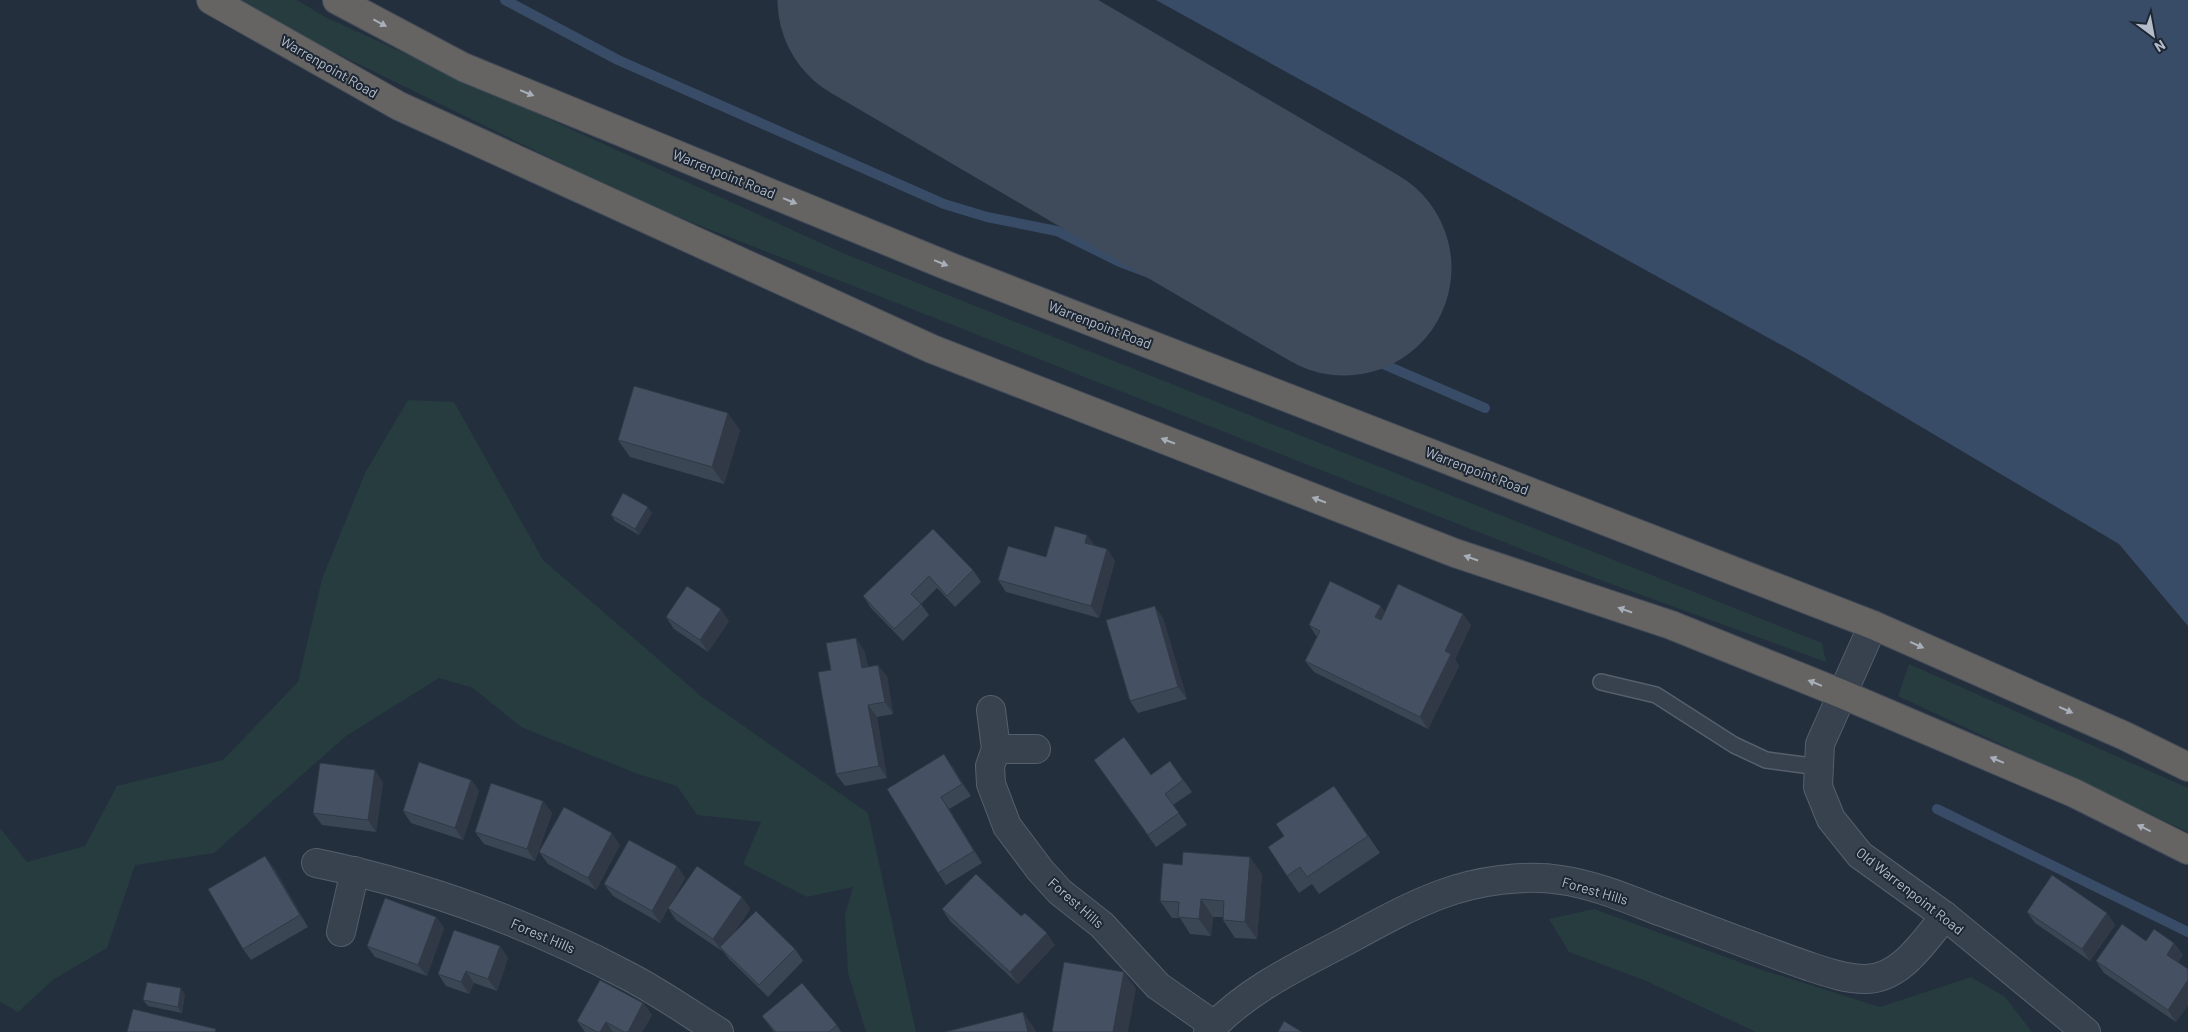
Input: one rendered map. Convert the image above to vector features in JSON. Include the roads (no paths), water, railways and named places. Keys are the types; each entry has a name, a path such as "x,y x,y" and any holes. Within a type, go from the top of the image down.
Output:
{"highway":[{"name":"Warrenpoint Road","path":"211,0 399,106 932,349 1455,553 1671,625 1842,694 2074,793 2188,850"},
{"name":"Warrenpoint Road","path":"337,0 463,67 939,263 1873,625 2125,736 2188,767"}],"street":[{"name":"Old Warrenpoint Road","path":"1873,625 1820,744 1818,787 1831,819 1860,856 1945,916 2086,1032"},
{"path":"990,710 996,749 1036,749"},
{"name":"Forest Hills","path":"996,749 990,766 991,784 997,805 1007,826 1022,848 1060,892 1102,924 1158,986 1211,1028 1262,988 1353,937 1442,894 1482,884 1521,879 1541,879 1560,880 1589,887 1808,966 1837,975 1866,979 1890,973 1909,958 1945,916"},
{"name":"Forest Hills","path":"316,863 355,871 461,902 567,945 630,977 718,1032"},
{"path":"341,932 355,871"}],"lane":[{"path":"1601,682 1656,695 1734,745 1766,760 1819,767"}],"water":[{"path":"1156,0 2188,0 2188,626 2119,544 1805,358"}],"waterway":[{"path":"505,0 618,60 944,204 987,217 1057,231 1120,262 1318,336 1485,408"},
{"path":"1937,809 2188,932"}]}
